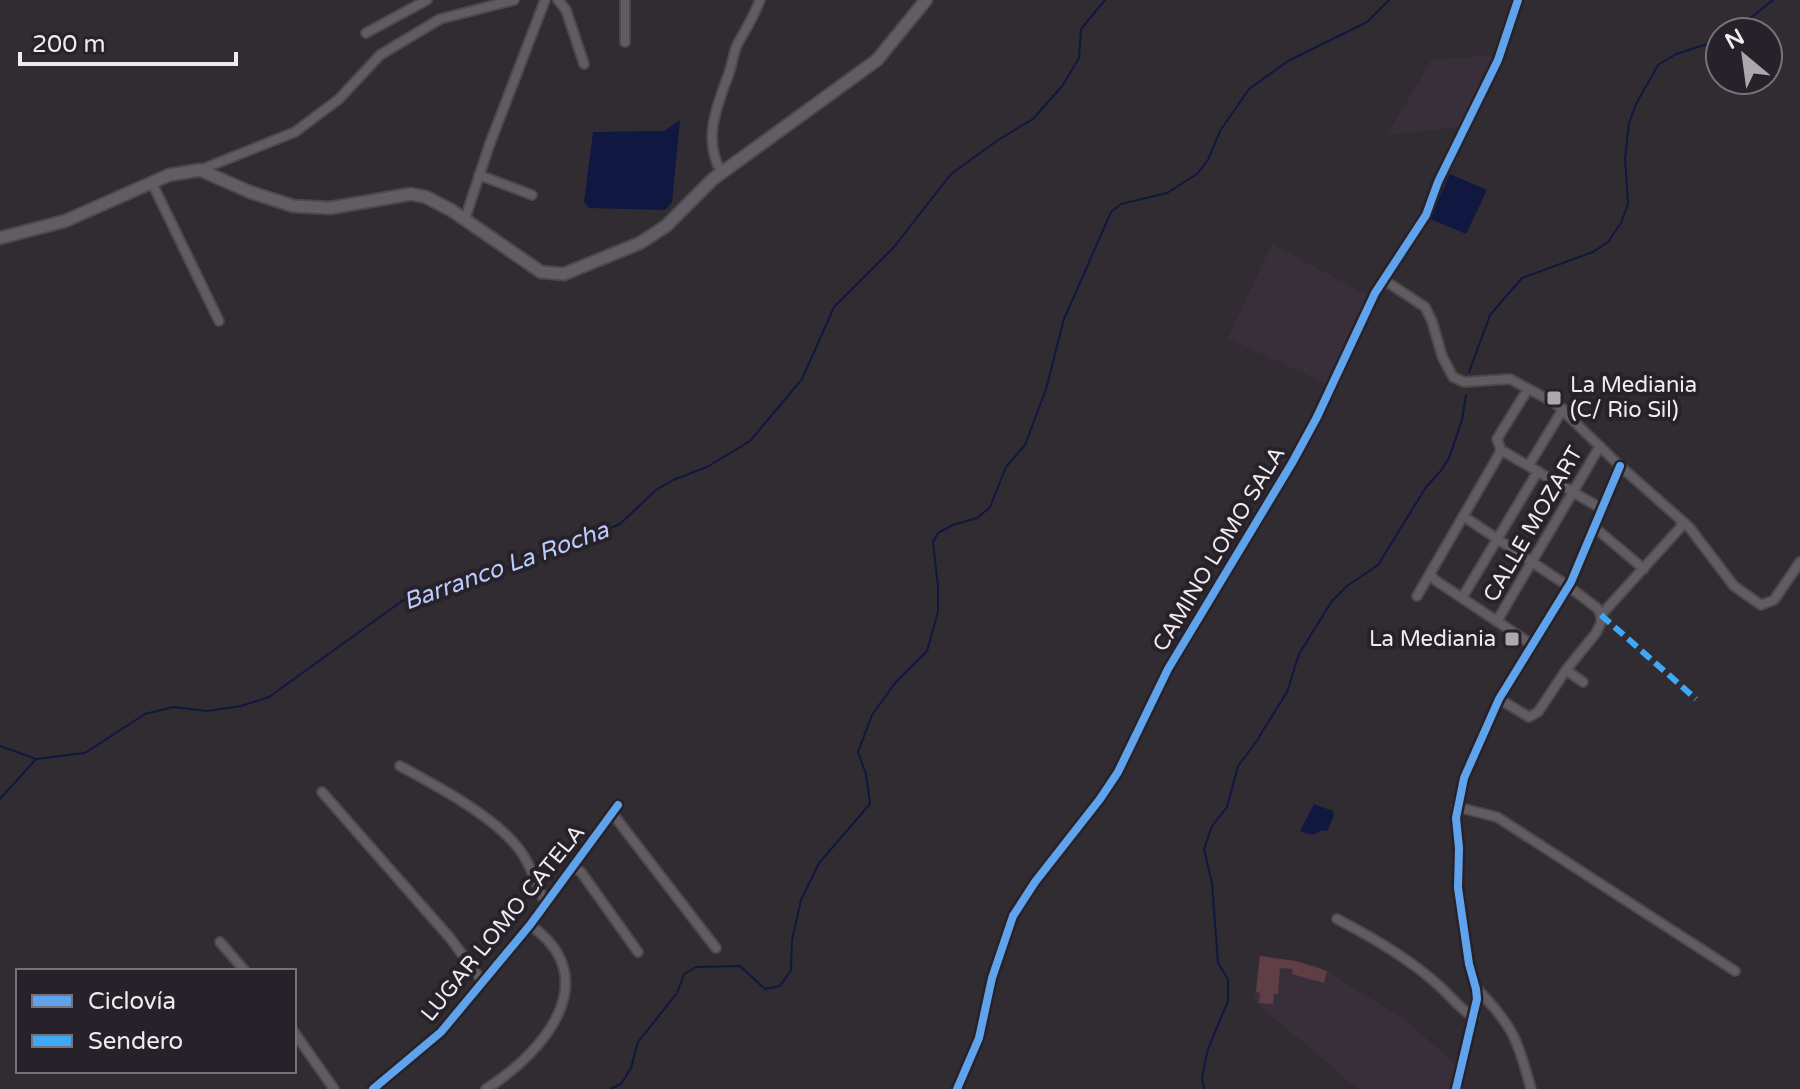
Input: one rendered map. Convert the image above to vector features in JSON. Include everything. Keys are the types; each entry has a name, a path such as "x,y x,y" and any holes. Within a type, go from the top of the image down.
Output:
{"main road":[{"path":"0,238 65,221 152,183 186,171 200,170 250,192 293,206 330,208 411,194 426,197 465,219 541,272 564,274 655,235 680,215 721,172 877,60 926,0"}],"street":[{"path":"366,33 427,0"},
{"path":"200,170 295,132 339,99 380,55 440,19 491,3 514,0"},
{"path":"465,219 545,0"},
{"path":"558,0 566,10 584,64"},
{"path":"625,0 625,42"},
{"path":"721,172 714,160 711,139 714,115 736,47 752,22 760,0"},
{"name":"CAMINO LOMO SALA","path":"957,1089 979,1038 992,978 1013,916 1118,772 1168,669 1304,440 1384,280 1426,215 1438,182 1498,60 1518,0"},
{"path":"479,175 532,195"},
{"path":"152,183 219,321"},
{"path":"1384,280 1425,307 1442,356 1453,377 1464,382 1510,379 1563,409 1620,466 1689,527 1734,586 1761,605 1774,600 1800,562"},
{"path":"1528,389 1497,439 1501,450 1602,509"},
{"path":"1529,465 1563,409"},
{"name":"CALLE MOZART","path":"1497,621 1600,446"},
{"path":"1417,596 1501,450"},
{"path":"1456,1089 1474,1017 1476,989 1469,964 1458,888 1457,807 1464,778 1499,699 1568,586 1620,466"},
{"path":"1462,598 1538,471"},
{"path":"1463,516 1568,586 1597,608 1601,615 1596,633 1534,715 1529,717 1499,699"},
{"path":"1601,615 1680,528 1682,522"},
{"path":"1594,527 1644,569"},
{"path":"1431,575 1531,644"},
{"path":"1566,670 1583,682"},
{"name":"LUGAR LOMO CATELA","path":"400,766 443,789 514,842 525,857 546,904"},
{"name":"LUGAR LOMO CATELA","path":"322,792 450,938 483,982"},
{"path":"1457,807 1497,817 1735,971"},
{"name":"LUGAR LOMO CATELA","path":"373,1089 441,1032 530,925 615,809 716,948"},
{"name":"LUGAR LOMO CATELA","path":"573,868 581,872 638,952"},
{"path":"1337,919 1382,942 1474,1017"},
{"name":"LUGAR LOMO CATELA","path":"486,1089 511,1074 528,1056 554,1024 563,1002 566,983 564,964 545,936 530,925"},
{"path":"220,942 243,969"},
{"path":"1476,989 1512,1030 1531,1089"},
{"path":"296,1035 334,1089"}],"shaded area":[{"path":"1495,55 1461,127 1387,135 1431,60"},
{"path":"1272,244 1369,296 1327,384 1228,338"},
{"path":"1259,955 1316,965 1409,1022 1458,1068 1454,1089 1358,1089 1254,1001"},
{"path":"1260,956 1296,961 1327,971 1324,983 1292,974 1293,969 1280,968 1278,994 1274,994 1273,1004 1259,1003 1260,993 1256,992"}],"water":[{"path":"680,120 672,202 665,210 589,208 584,202 593,132 664,131"},
{"path":"1450,174 1487,190 1466,234 1430,219"},
{"path":"1314,804 1333,811 1327,831 1310,834 1300,831"}],"waterway":[{"name":"Barranco La Rocha","path":"0,746 36,759 85,753 145,714 173,707 207,711 241,706 269,697 402,601 430,587 491,573 620,524 656,490 707,467 750,441 802,379 834,307 894,247 951,174 1033,119 1063,85 1079,58 1081,29 1105,0"},
{"path":"610,1089 621,1084 631,1068 638,1042 677,993 684,974 696,967 740,966 765,989 780,986 791,970 792,940 801,900 819,863 870,804 866,774 858,752 872,715 895,683 927,651 938,612 933,542 938,533 977,518 990,507 1006,467 1025,445 1046,389 1064,319 1111,212 1121,204 1167,193 1197,174 1208,160 1220,131 1249,89 1288,61 1367,22 1389,0"},
{"path":"1753,16 1773,0"},
{"path":"1469,372 1490,315 1522,278 1593,252 1608,242 1621,223 1628,204 1625,158 1629,123 1636,104 1658,65 1676,54 1704,45"},
{"path":"1204,1089 1202,1077 1208,1049 1228,1001 1228,979 1218,963 1212,883 1204,849 1212,826 1227,807 1238,766 1287,692 1299,654 1332,601 1347,586 1378,565 1426,487 1449,458 1462,420 1466,395"},
{"path":"0,799 35,760"}],"marked path":[{"path":"1601,615 1696,699"}],"cycle path":[{"path":"957,1089 979,1038 992,978 1013,916 1118,772 1168,669 1292,463 1375,293 1426,215 1438,182 1498,60 1518,0"},
{"path":"1456,1089 1477,999 1458,888 1456,818 1464,778 1499,699 1571,582 1620,466"},
{"path":"373,1089 441,1032 530,925 618,805"}],"place":[{"name":"La Mediania (C/ Rio Sil)","path":"1554,398"},
{"name":"La Mediania","path":"1512,639"}]}
